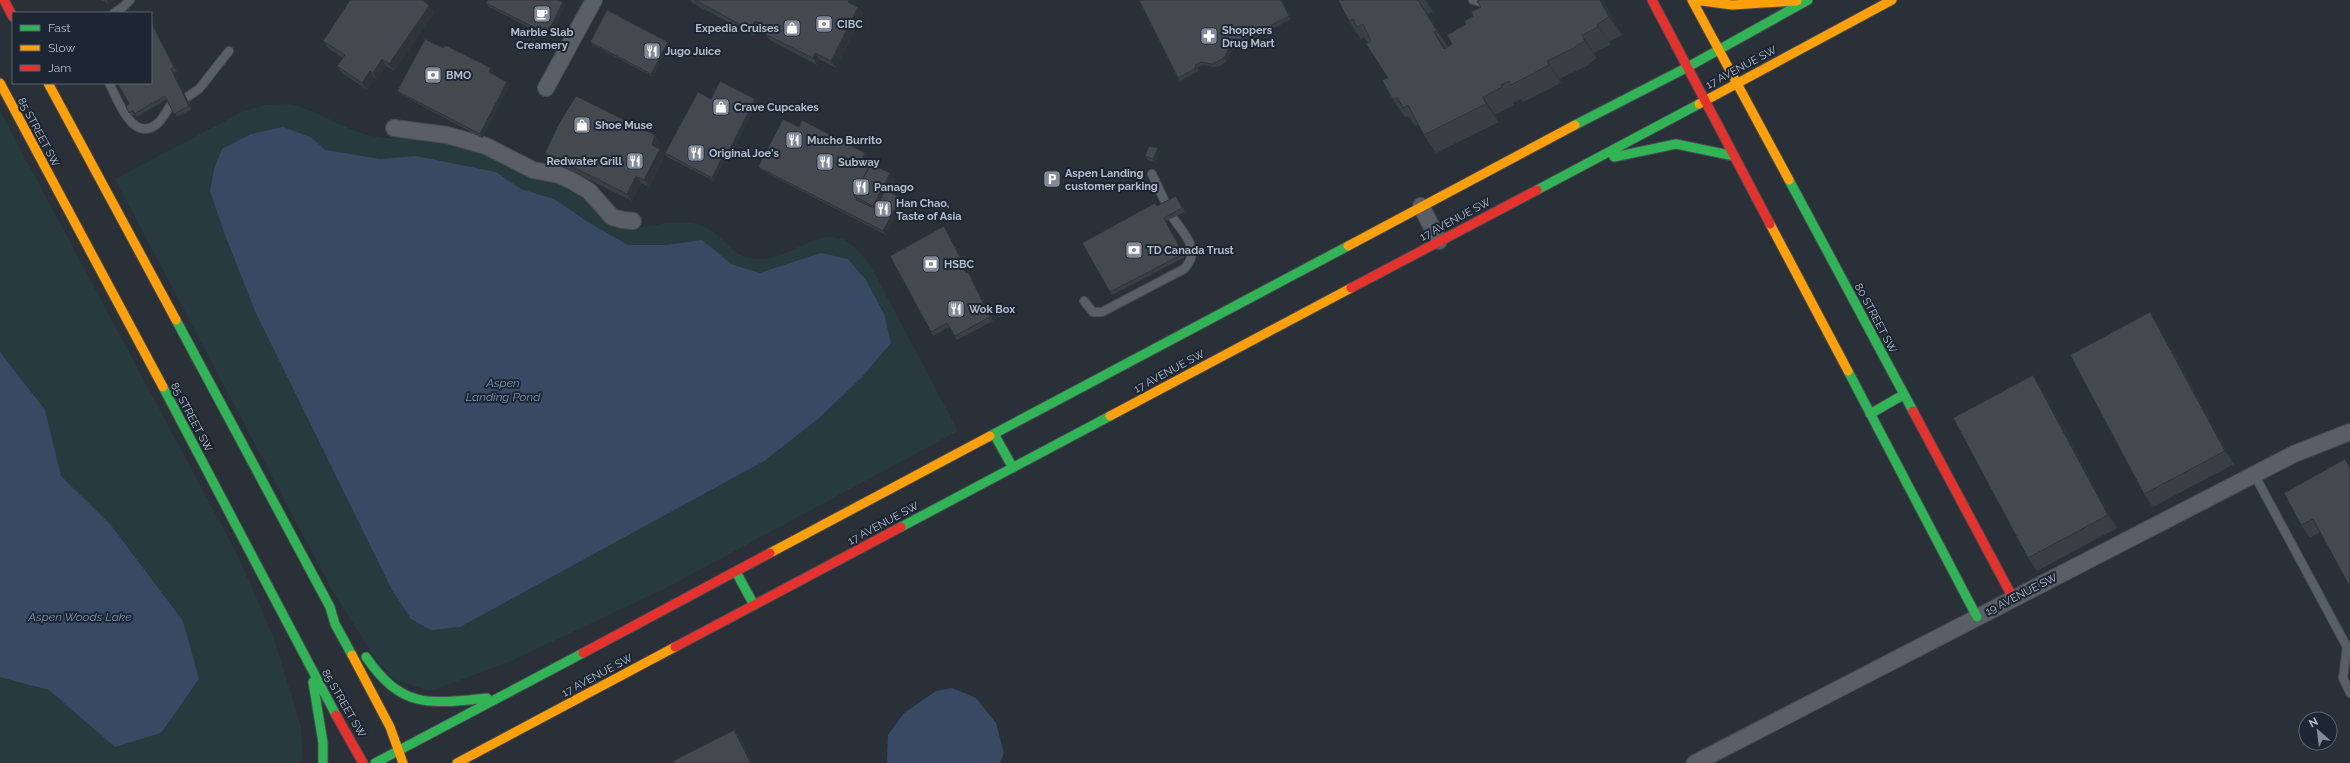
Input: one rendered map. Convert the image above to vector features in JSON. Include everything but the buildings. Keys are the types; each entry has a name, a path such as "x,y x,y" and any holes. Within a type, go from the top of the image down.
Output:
{"main road":[{"path":"4,0 12,14"},
{"path":"1652,0 1686,68 1734,156 1976,617"},
{"path":"1693,0 1728,6 1756,6 1808,0"},
{"name":"80 STREET SW","path":"1693,0 1736,83 2013,598"},
{"path":"375,763 1421,206 1686,68 1808,0"},
{"name":"17 AVENUE SW","path":"457,763 1439,241 1591,162 1892,0"},
{"name":"85 STREET SW","path":"0,83 231,515 313,675 362,763"},
{"path":"49,84 330,608 335,624 390,727 403,763"},
{"path":"1591,162 1676,144 1734,156"},
{"path":"1870,414 1903,395"},
{"path":"994,434 1013,468"},
{"path":"736,572 754,605"},
{"path":"330,608 353,636"},
{"path":"361,649 377,676 395,691 418,701 439,703 500,697"},
{"path":"313,675 314,698 323,745 323,763"}],"street":[{"path":"546,88 594,0"},
{"path":"394,128 447,135 486,146 533,170 559,175 572,181 590,191 612,217 633,221"},
{"path":"1421,206 1439,241"},
{"name":"19 AVENUE SW","path":"1695,763 1711,759 1976,617 2254,474 2294,454 2350,432"}],"lane":[{"path":"10,0 12,12"},
{"path":"116,12 130,0"},
{"path":"1473,0 1480,2 1491,0"},
{"path":"187,97 199,89 229,51"},
{"path":"110,84 130,123 139,128 149,129 159,122 170,106"},
{"path":"1152,174 1167,206"},
{"path":"1084,301 1093,312 1102,312 1184,269 1191,261 1193,252 1189,240 1174,218"},
{"path":"2254,474 2347,646 2343,678 2350,692"}],"green space":[{"name":"Aspen Landing Pond","path":"290,104 312,111 355,131 378,137 438,139 479,150 524,175 561,183 573,188 587,199 599,216 607,222 618,226 641,227 678,222 691,223 709,229 739,254 745,257 764,259 781,255 812,241 827,237 842,239 858,251 875,274 958,431 666,588 509,662 430,691 395,680 377,661 332,590 115,179 242,112 264,105"},
{"path":"0,111 238,556 273,636 301,726 303,761 300,763 0,763"}],"water":[{"name":"Aspen Landing Pond","path":"283,127 310,137 326,150 380,159 416,156 496,172 521,189 554,199 588,222 628,245 667,245 702,240 731,264 760,273 821,253 848,259 866,280 884,314 891,343 862,377 818,419 764,461 460,627 431,630 411,619 392,590 255,311 225,235 210,191 214,169 222,149 251,134"},
{"name":"Aspen Woods Lake","path":"0,352 45,410 61,476 110,524 183,621 199,679 161,733 115,747 49,690 0,677"},
{"path":"952,688 976,698 996,723 1004,753 1000,763 887,763 888,735 904,713 936,691"}],"traffic: fast":[{"path":"1575,125 1686,68 1808,0"},
{"path":"1537,190 1699,104"},
{"path":"1614,157 1676,144 1734,156"},
{"path":"1789,180 1913,411"},
{"path":"990,436 1348,246"},
{"path":"176,320 330,607 335,624 352,655"},
{"path":"1848,371 1977,617"},
{"path":"163,387 336,715"},
{"path":"1870,414 1903,395"},
{"path":"901,527 1110,416"},
{"path":"994,434 1013,468"},
{"path":"736,572 754,605"},
{"path":"375,763 583,653"},
{"path":"366,657 379,674 392,686 405,694 418,699 449,701 487,698"},
{"path":"313,682 323,743 323,763"}],"traffic: slow":[{"path":"1692,0 1789,180"},
{"path":"1694,0 1732,5 1797,1"},
{"path":"1699,104 1892,0"},
{"path":"0,83 163,387"},
{"path":"49,84 176,320"},
{"path":"1348,246 1575,125"},
{"path":"1770,224 1848,371"},
{"path":"1110,416 1351,288"},
{"path":"770,553 990,436"},
{"path":"457,763 675,647"},
{"path":"352,655 390,727 403,763"}],"traffic: jam":[{"path":"4,0 12,15"},
{"path":"1652,0 1770,224"},
{"path":"1351,288 1537,190"},
{"path":"1913,411 2013,598"},
{"path":"675,647 901,527"},
{"path":"583,653 770,553"},
{"path":"336,715 363,763"}],"place":[{"name":"Marble Slab Creamery","path":"542,14"},
{"name":"CIBC","path":"824,24"},
{"name":"Expedia Cruises","path":"792,28"},
{"name":"Shoppers Drug Mart","path":"1209,36"},
{"name":"Jugo Juice","path":"652,51"},
{"name":"BMO","path":"433,75"},
{"name":"Crave Cupcakes","path":"721,107"},
{"name":"Shoe Muse","path":"582,125"},
{"name":"Mucho Burrito","path":"794,140"},
{"name":"Original Joe's","path":"696,153"},
{"name":"Redwater Grill","path":"635,161"},
{"name":"Subway","path":"825,162"},
{"name":"Aspen Landing customer parking","path":"1052,179"},
{"name":"Panago","path":"861,187"},
{"name":"Han Chao, Taste of Asia","path":"883,209"},
{"name":"TD Canada Trust","path":"1134,250"},
{"name":"HSBC","path":"931,264"},
{"name":"Wok Box","path":"956,309"}]}
